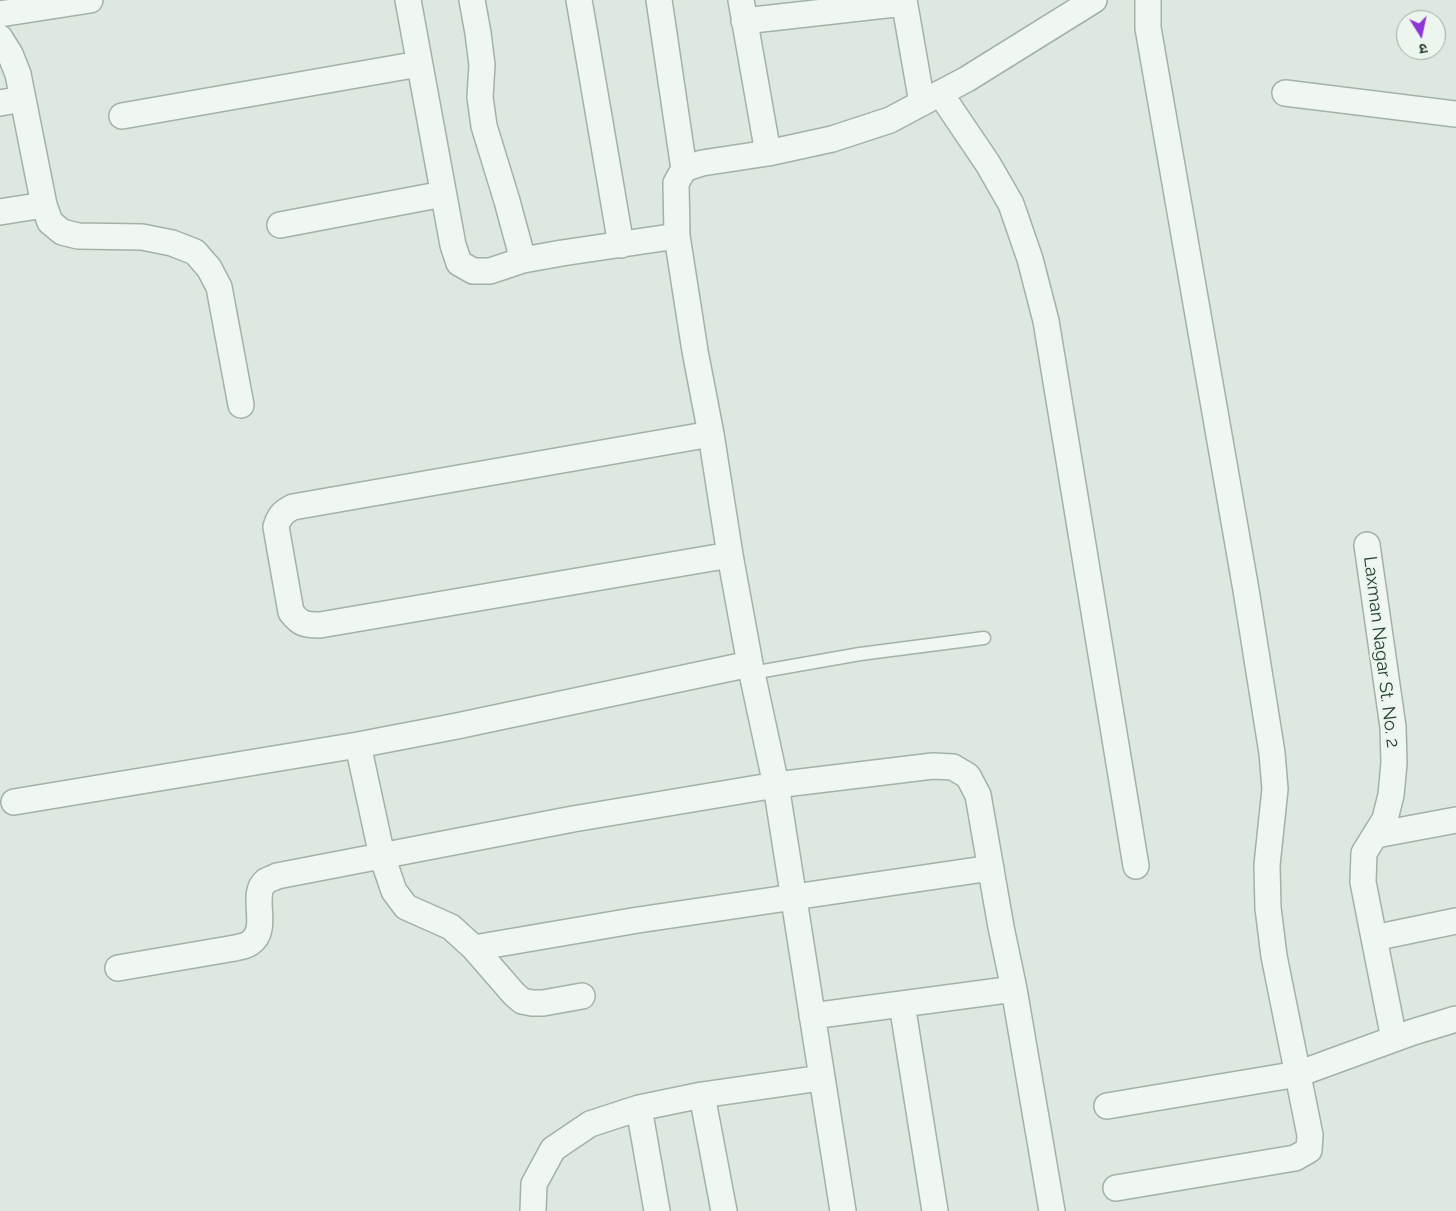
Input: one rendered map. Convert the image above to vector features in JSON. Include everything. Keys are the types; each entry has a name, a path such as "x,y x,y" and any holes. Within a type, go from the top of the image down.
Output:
{"street":[{"path":"0,14 90,0"},
{"path":"408,0 453,246 459,263 473,271 490,271 523,260 677,236"},
{"path":"472,0 482,65 480,97 484,126 508,201 523,260"},
{"path":"579,0 621,244"},
{"path":"659,0 684,169 676,183 677,236 730,555 751,668 776,785 843,1211"},
{"path":"684,169 702,163 768,153 832,140 890,120 966,79 1094,0"},
{"path":"1116,1188 1295,1158 1309,1150 1310,1135 1274,956 1268,908 1267,865 1274,789 1272,753 1246,590 1148,28 1148,0"},
{"path":"768,153 742,10 904,1 931,98 988,164 1011,204 1030,259 1044,312 1136,866"},
{"path":"0,38 10,54 18,74 12,101 50,222 62,232 78,236 142,237 172,243 195,252 209,268 219,287 241,404"},
{"path":"122,116 419,64"},
{"path":"1285,93 1456,114"},
{"path":"280,225 443,194"},
{"path":"0,212 44,205"},
{"path":"711,434 293,507 284,511 278,517 276,527 290,612 296,620 306,625 320,625 730,555"},
{"name":"Laxman Nagar St. No. 2","path":"1367,544 1393,727 1394,763 1391,795 1385,818 1364,853 1363,882 1394,1039"},
{"path":"14,802 358,745 751,668"},
{"path":"358,745 382,856 394,891 406,907 451,927 474,948 522,1001 543,1003 582,996"},
{"path":"118,968 249,944 257,936 260,925 260,890 266,882 277,876 573,819 776,785 933,766 953,767 968,776 978,795 1052,1211"},
{"path":"1376,835 1456,820"},
{"path":"474,948 638,920 990,868"},
{"path":"1374,938 1456,921"},
{"path":"812,1016 1014,989"},
{"path":"902,1004 935,1211"},
{"path":"1107,1106 1298,1074 1413,1032 1456,1019"},
{"path":"533,1211 534,1184 552,1148 590,1124 639,1108 702,1095 821,1078"},
{"path":"702,1095 724,1211"},
{"path":"639,1108 656,1211"}],"lane":[{"path":"751,668 984,638"}]}
